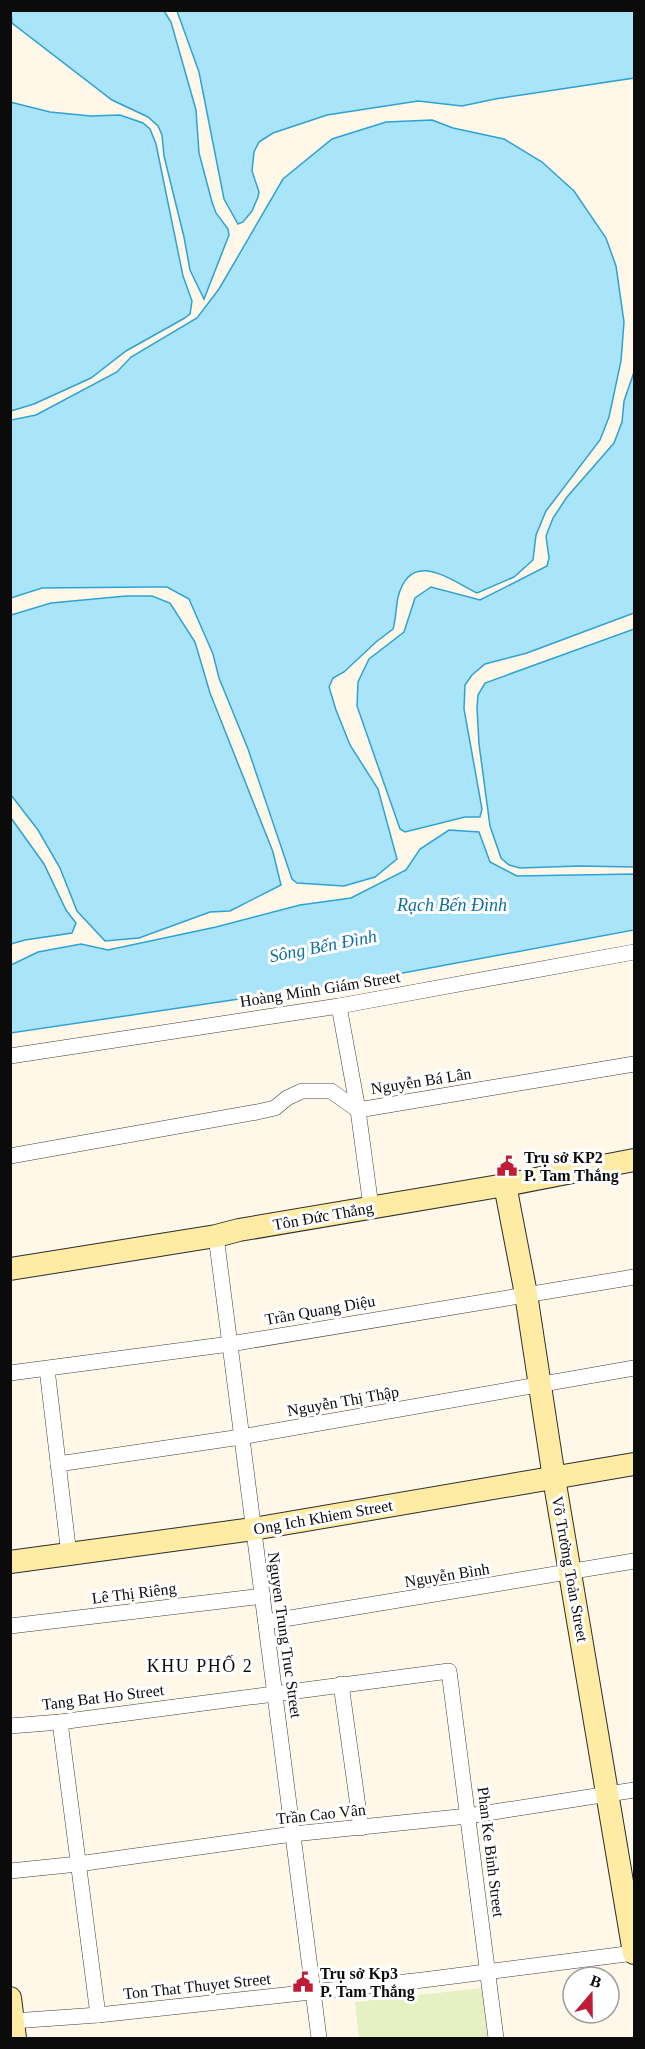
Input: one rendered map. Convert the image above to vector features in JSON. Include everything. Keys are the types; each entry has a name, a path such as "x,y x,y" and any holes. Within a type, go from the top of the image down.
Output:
{"street":[{"name":"Hoàng Minh Giám Street","path":"10,1056 339,1006 634,952"},
{"path":"339,1006 371,1207"},
{"name":"Nguyễn Bá Lân","path":"10,1156 275,1108 287,1098 302,1091 331,1091 357,1110 634,1064"},
{"name":"Tôn Đức Thắng","path":"10,1269 216,1236 634,1160"},
{"name":"Võ Trường Toản Street","path":"505,1185 526,1294 554,1478 572,1573 634,1953"},
{"name":"Nguyen Trung Truc Street","path":"216,1236 320,2038"},
{"name":"Trần Quang Diệu","path":"10,1373 230,1344 634,1276"},
{"name":"Nguyễn Thị Thập","path":"58,1464 241,1437 634,1368"},
{"path":"47,1369 69,1555"},
{"name":"Ong Ich Khiem Street","path":"10,1563 253,1529 634,1464"},
{"name":"Nguyễn Bình","path":"266,1622 634,1561"},
{"name":"Lê Thị Riêng","path":"10,1626 263,1596"},
{"name":"Tang Bat Ho Street","path":"10,1726 60,1722 449,1671"},
{"name":"Phan Ke Binh Street","path":"449,1671 496,2038"},
{"path":"341,1684 361,1827"},
{"path":"60,1722 99,2015"},
{"name":"Trần Cao Vân","path":"10,1871 78,1864 293,1834 468,1816 634,1790"},
{"name":"Ton That Thuyet Street","path":"14,2030 99,2015 488,1972 634,1953"},
{"path":"10,1998 14,2030"}],"green space":[{"path":"482,1988 488,2038 359,2038 355,2002"}],"water":[{"path":"11,10 164,11 171,22 196,110 199,153 212,202 216,213 228,229 229,235 204,299 190,270 164,156 162,135 158,126 148,117 112,100 12,23"},
{"path":"177,11 634,11 634,78 462,106 418,101 327,115 273,133 259,142 254,152 252,171 259,192 258,197 252,211 243,222 238,224 224,199 199,72"},
{"path":"10,102 50,112 91,116 120,115 143,123 150,129 156,144 183,276 192,301 190,314 126,351 91,378 34,404 11,411"},
{"path":"432,120 453,128 504,139 542,162 574,191 606,238 616,266 624,322 621,361 609,417 600,440 546,511 536,535 533,560 514,577 477,593 432,572 422,571 412,574 404,582 398,597 393,629 344,672 333,678 329,687 336,710 350,745 378,789 397,859 375,877 344,886 297,883 292,879 248,749 219,678 213,654 189,599 167,587 42,588 11,598 11,420 36,415 117,372 131,357 197,318 219,289 283,179 332,139 386,122"},
{"path":"634,372 634,613 527,653 485,664 472,675 465,685 464,709 482,809 480,817 465,817 405,832 400,829 357,706 358,682 369,659 404,632 415,598 431,587 480,600 547,566 549,558 546,536 553,518 567,497 614,443 622,422 624,401"},
{"path":"152,596 170,603 195,642 210,693 273,852 281,885 230,911 210,912 139,938 105,941 77,911 60,868 38,830 11,795 11,615 51,603"},
{"path":"634,629 634,867 520,868 509,865 501,858 490,826 479,744 478,695 485,683"},
{"path":"11,818 44,864 66,910 76,923 72,933 11,944"},
{"name":"Rạch Bến Đình","path":"449,830 479,832 490,862 517,876 634,874 634,930 360,981 11,1033 11,965 38,952 81,944 108,950 216,927 300,905 351,898 406,870 420,849"}],"place":[{"name":"Trụ sở KP2 P. Tam Thắng","path":"507,1166"},
{"name":"Trụ sở Kp3 P. Tam Thắng","path":"303,1982"}],"district":[{"name":"KHU PHỐ 2","path":"200,1666"}],"water label":[{"name":"Sông Bến Đình","path":"323,946"}]}
